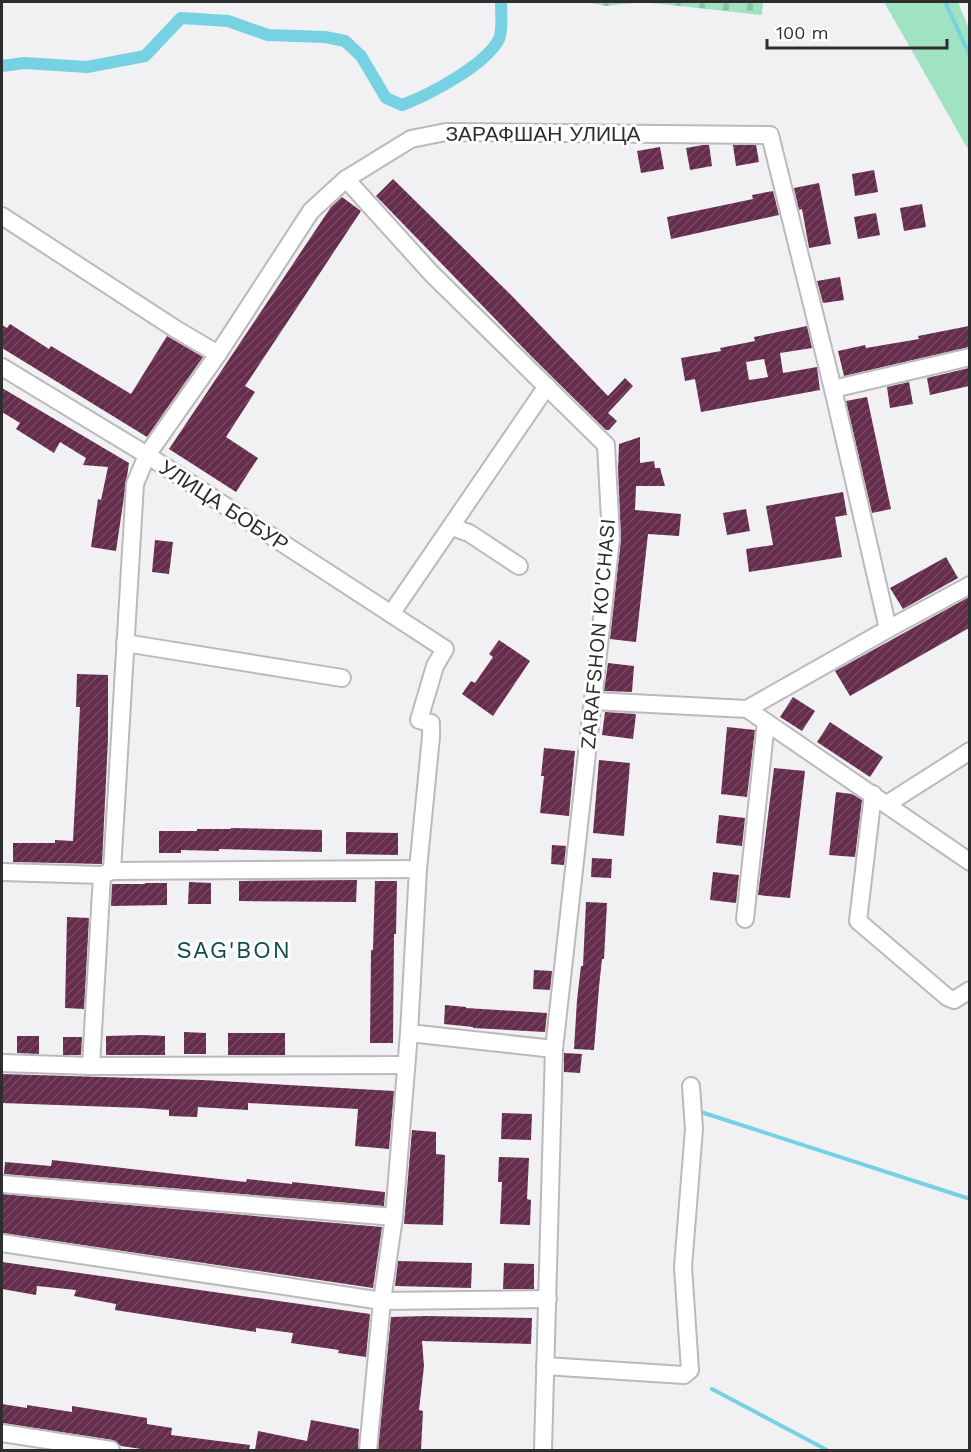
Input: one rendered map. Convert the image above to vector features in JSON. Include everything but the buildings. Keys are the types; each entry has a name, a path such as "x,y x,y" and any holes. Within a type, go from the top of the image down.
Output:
{"street":[{"name":"ЗАРАФШАН УЛИЦА","path":"91,1066 125,644 135,484 147,455 218,354 311,211 346,179 411,139 446,132 770,135 833,389"},
{"name":"ZARAFSHON KO'CHASI","path":"346,179 431,273 606,445 611,538 554,1049 543,1450"},
{"path":"2,216 218,354"},
{"path":"888,629 833,389 969,357"},
{"name":"УЛИЦА БОБУР","path":"2,367 147,455 445,649 435,666 419,720 431,723 431,737 418,869"},
{"path":"391,614 547,386"},
{"path":"452,527 469,533 519,566"},
{"path":"747,710 969,585"},
{"path":"125,644 342,678"},
{"path":"594,701 747,710 873,794 969,862"},
{"path":"745,920 766,722"},
{"path":"886,804 969,751"},
{"path":"873,794 858,921 946,998 954,1000 969,990"},
{"path":"2,872 418,869 410,1033 394,1216 382,1300 368,1450"},
{"path":"410,1033 554,1049"},
{"path":"2,1063 91,1066 406,1065"},
{"path":"546,1366 684,1375 690,1370 683,1267 694,1129 691,1086"},
{"path":"2,1184 394,1216"},
{"path":"2,1243 382,1300 548,1299"},
{"path":"2,1432 111,1450"}],"green space":[{"path":"585,2 642,2 606,6"},
{"path":"642,2 763,2 762,15"},
{"path":"884,2 958,2 969,29 969,151"}],"waterway":[{"path":"2,66 24,63 87,67 145,56 181,18 228,21 268,35 325,37 345,41 361,56 386,98 402,105 456,78 492,49 500,35 501,2"},
{"path":"945,2 970,56"},
{"path":"704,1113 970,1199"},
{"path":"712,1389 827,1450"}],"district":[{"name":"SAG'BON","path":"234,950"}]}
